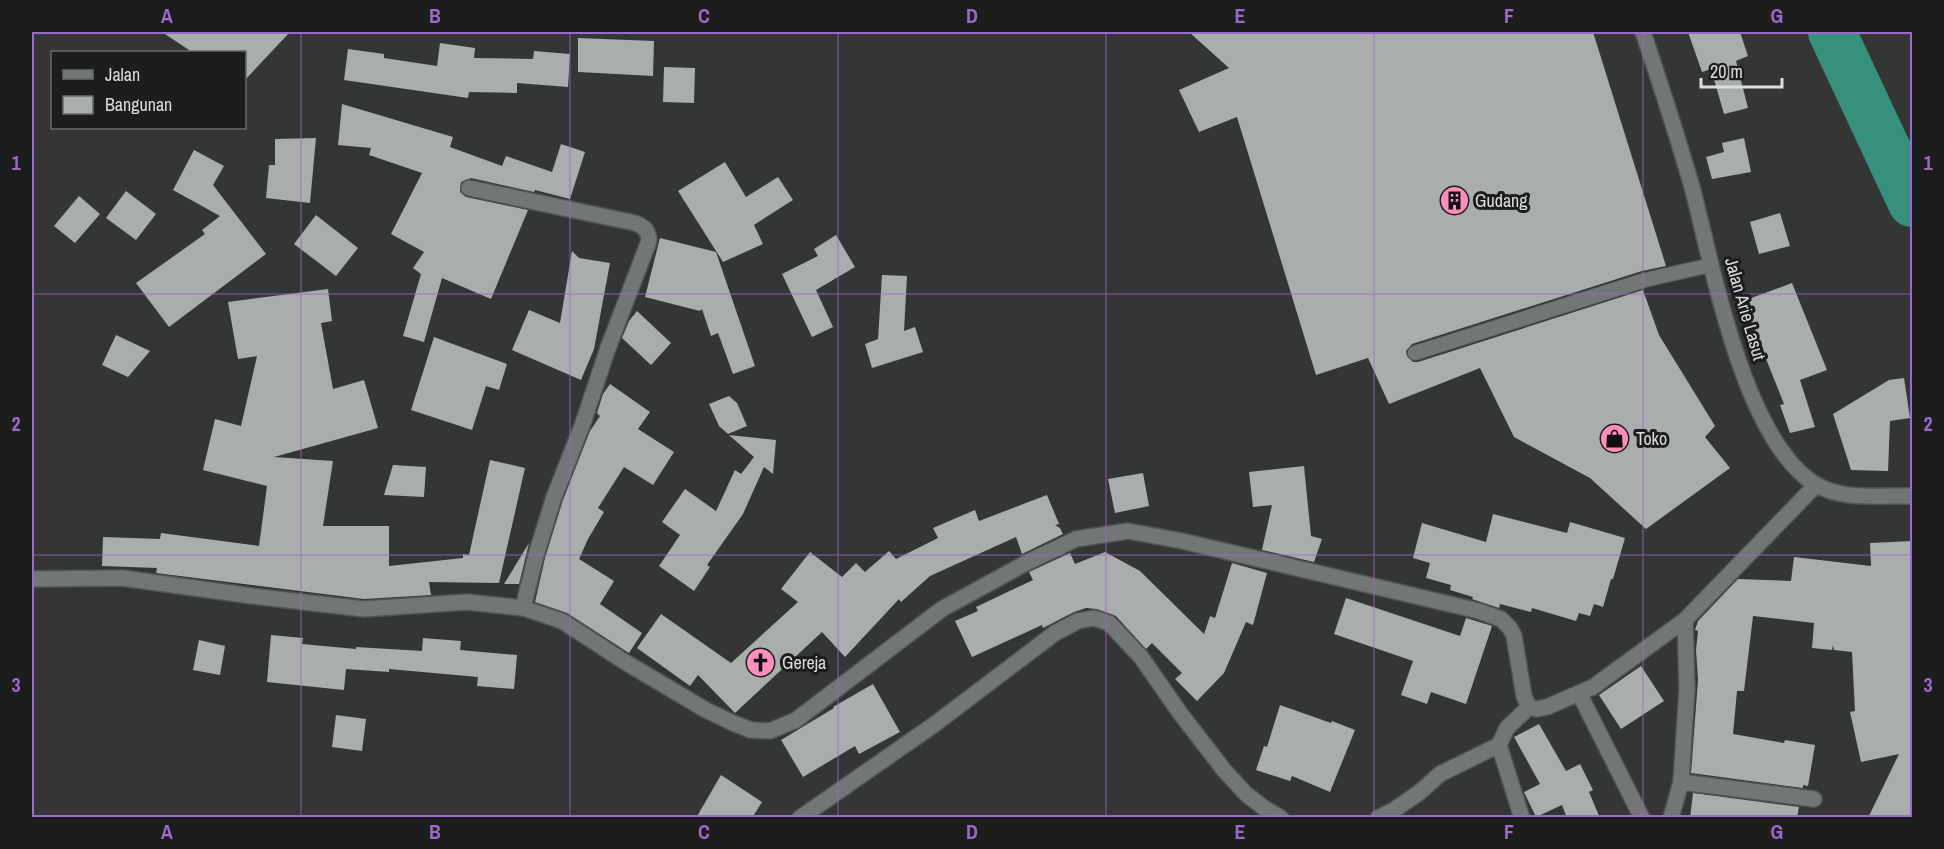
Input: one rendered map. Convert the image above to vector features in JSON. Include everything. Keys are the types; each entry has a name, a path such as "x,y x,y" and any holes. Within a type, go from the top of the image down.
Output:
{"street":[{"name":"Jalan Arie Lasut","path":"1643,32 1676,132 1739,363 1761,416 1779,448 1803,474 1816,484 1845,494 1912,496"},
{"path":"469,188 635,223 644,227 649,233 649,241 554,497 523,608"},
{"path":"1529,707 1537,709 1547,707 1593,687 1684,620 1816,484"},
{"path":"32,579 122,578 252,597 364,609 467,602 523,608 562,621 625,662 724,719 751,730 770,731 796,720 942,609 1026,563 1076,539 1128,531 1182,541 1382,588 1479,611 1501,619 1514,636 1524,696 1529,707"},
{"path":"800,818 935,724 1055,633 1078,621 1094,618 1109,624 1141,657 1186,721 1246,794 1281,818"},
{"path":"1671,818 1681,782 1687,689 1684,620"},
{"path":"1579,693 1642,818"},
{"path":"1378,818 1420,792 1440,774 1499,746 1507,728 1529,707"},
{"path":"1499,746 1522,818"},
{"path":"1681,782 1814,799"}],"lane":[{"path":"1416,353 1645,280 1711,265"}],"building":[{"path":"162,32 290,32 246,79 246,51 190,51"},
{"name":"Gudang","path":"1189,32 1593,32 1666,266 1642,271 1412,344 1406,351 1407,356 1413,362 1418,362 1643,290 1659,335 1715,426 1705,437 1730,468 1646,529 1590,478 1514,437 1480,368 1389,404 1368,358 1316,375 1237,117 1199,132 1179,90 1229,68"},
{"path":"1688,32 1740,32 1748,56 1736,61 1748,108 1724,114 1711,69 1702,72"},
{"path":"578,38 654,41 653,76 578,72"},
{"path":"440,43 475,48 474,58 533,59 534,51 570,54 568,87 517,83 517,93 469,92 468,98 344,80 348,49 384,54 384,58 437,66"},
{"path":"664,67 695,68 694,103 663,102"},
{"path":"342,104 453,137 450,147 502,166 506,156 552,172 561,144 585,152 570,199 471,178 461,182 460,192 466,197 528,210 491,299 442,278 424,342 403,336 421,274 413,268 424,252 391,234 422,173 369,155 371,148 338,145"},
{"path":"316,138 310,203 266,198 269,165 275,165 275,139"},
{"path":"1744,138 1751,172 1712,179 1706,157 1724,152 1722,143"},
{"path":"194,150 224,166 213,185 266,254 169,327 136,283 205,234 202,230 220,216 173,190"},
{"path":"725,162 746,197 778,177 793,200 754,225 763,244 723,262 678,191"},
{"path":"126,191 156,214 136,240 106,218"},
{"path":"79,196 100,214 75,243 54,226"},
{"path":"1780,213 1790,246 1759,254 1750,222"},
{"path":"316,215 358,248 336,276 294,244"},
{"path":"836,235 855,267 816,290 833,327 812,337 782,274 818,256 814,249"},
{"path":"660,238 716,252 755,366 733,374 718,333 711,336 702,309 700,311 645,297"},
{"path":"572,251 579,258 610,263 594,349 581,380 512,350 529,310 560,323"},
{"path":"882,275 907,276 904,331 915,327 923,352 872,368 865,344 878,339"},
{"path":"1792,283 1827,370 1800,380 1815,427 1790,433 1780,405 1784,404 1743,301"},
{"path":"328,289 332,321 321,323 333,389 364,380 378,428 274,457 333,461 323,526 389,526 389,566 463,558 463,554 469,555 490,460 525,468 499,583 429,582 431,595 364,599 156,573 157,568 102,566 103,537 160,539 161,533 259,546 267,486 203,470 215,419 241,426 257,356 238,359 228,302"},
{"path":"637,311 671,343 651,365 622,338 629,321"},
{"path":"116,335 150,351 128,377 102,365"},
{"path":"434,337 507,364 499,390 486,386 472,430 411,410"},
{"path":"1904,378 1910,418 1890,421 1888,471 1851,470 1833,414 1889,380"},
{"path":"610,384 650,412 638,429 674,452 653,485 624,467 598,508 604,512 579,559 614,581 600,604 642,633 629,653 567,613 535,602 545,558 563,500 590,431 600,416 597,413 603,394"},
{"path":"729,396 737,403 747,426 728,434 719,426 709,404"},
{"path":"729,435 776,440 773,474 764,467 743,514 707,565 710,567 694,591 659,566 680,535 662,522 685,489 716,511 735,470 741,474 754,457"},
{"path":"393,465 426,467 424,497 384,495"},
{"path":"1304,466 1311,536 1322,539 1314,562 1262,550 1272,505 1253,507 1249,472"},
{"path":"1143,473 1149,506 1115,513 1108,479"},
{"path":"1047,495 1059,524 1055,525 1063,534 1022,554 1016,537 930,576 901,602 899,599 845,657 822,632 735,713 698,675 690,686 637,648 661,614 731,663 798,602 781,589 810,552 842,577 856,563 865,572 889,551 896,559 938,538 933,528 975,510 979,521"},
{"path":"1493,514 1567,533 1570,522 1625,538 1603,607 1594,604 1590,616 1579,613 1576,621 1532,608 1531,612 1500,604 1499,608 1450,590 1451,585 1426,578 1430,563 1413,558 1422,523 1486,542"},
{"path":"1912,541 1912,818 1868,818 1899,754 1861,762 1850,712 1855,711 1852,652 1834,650 1833,645 1832,650 1812,648 1814,623 1753,616 1744,691 1737,691 1733,734 1784,743 1785,740 1815,745 1808,786 1803,785 1803,788 1691,773 1698,680 1696,650 1698,631 1695,630 1698,621 1738,579 1791,581 1794,557 1871,566 1870,543"},
{"path":"529,543 519,584 504,584"},
{"path":"1105,552 1140,571 1204,634 1210,616 1215,618 1232,563 1267,573 1253,625 1246,622 1224,673 1197,701 1175,679 1182,673 1152,643 1146,649 1116,616 1097,609 1086,608 1074,612 1043,628 1042,625 972,657 955,621 978,611 976,607 1033,580 1029,572 1070,553 1075,564"},
{"path":"1346,598 1460,636 1466,618 1492,626 1466,704 1431,692 1427,704 1401,695 1413,661 1334,634"},
{"path":"271,635 303,638 302,644 356,649 356,647 422,651 423,638 461,641 460,650 517,655 514,689 477,686 478,677 389,669 389,672 346,669 344,690 267,682"},
{"path":"199,640 225,646 220,675 193,670"},
{"path":"1641,666 1664,701 1621,729 1599,695"},
{"path":"873,684 900,732 859,754 855,746 803,777 781,740"},
{"path":"1280,705 1355,730 1330,792 1292,776 1290,781 1256,770 1264,746 1267,747"},
{"path":"336,715 366,719 362,751 332,747"},
{"path":"1539,724 1566,771 1580,764 1593,790 1589,792 1600,818 1567,818 1562,805 1536,817 1524,792 1540,784 1514,737"},
{"path":"721,775 762,802 752,818 696,818"},
{"path":"1693,793 1799,807 1797,818 1690,818"}],"waterway":[{"path":"1832,32 1912,203"}],"place":[{"name":"Gudang","path":"1454,201"},
{"name":"Toko","path":"1615,439"},
{"name":"Gereja","path":"761,663"}]}
